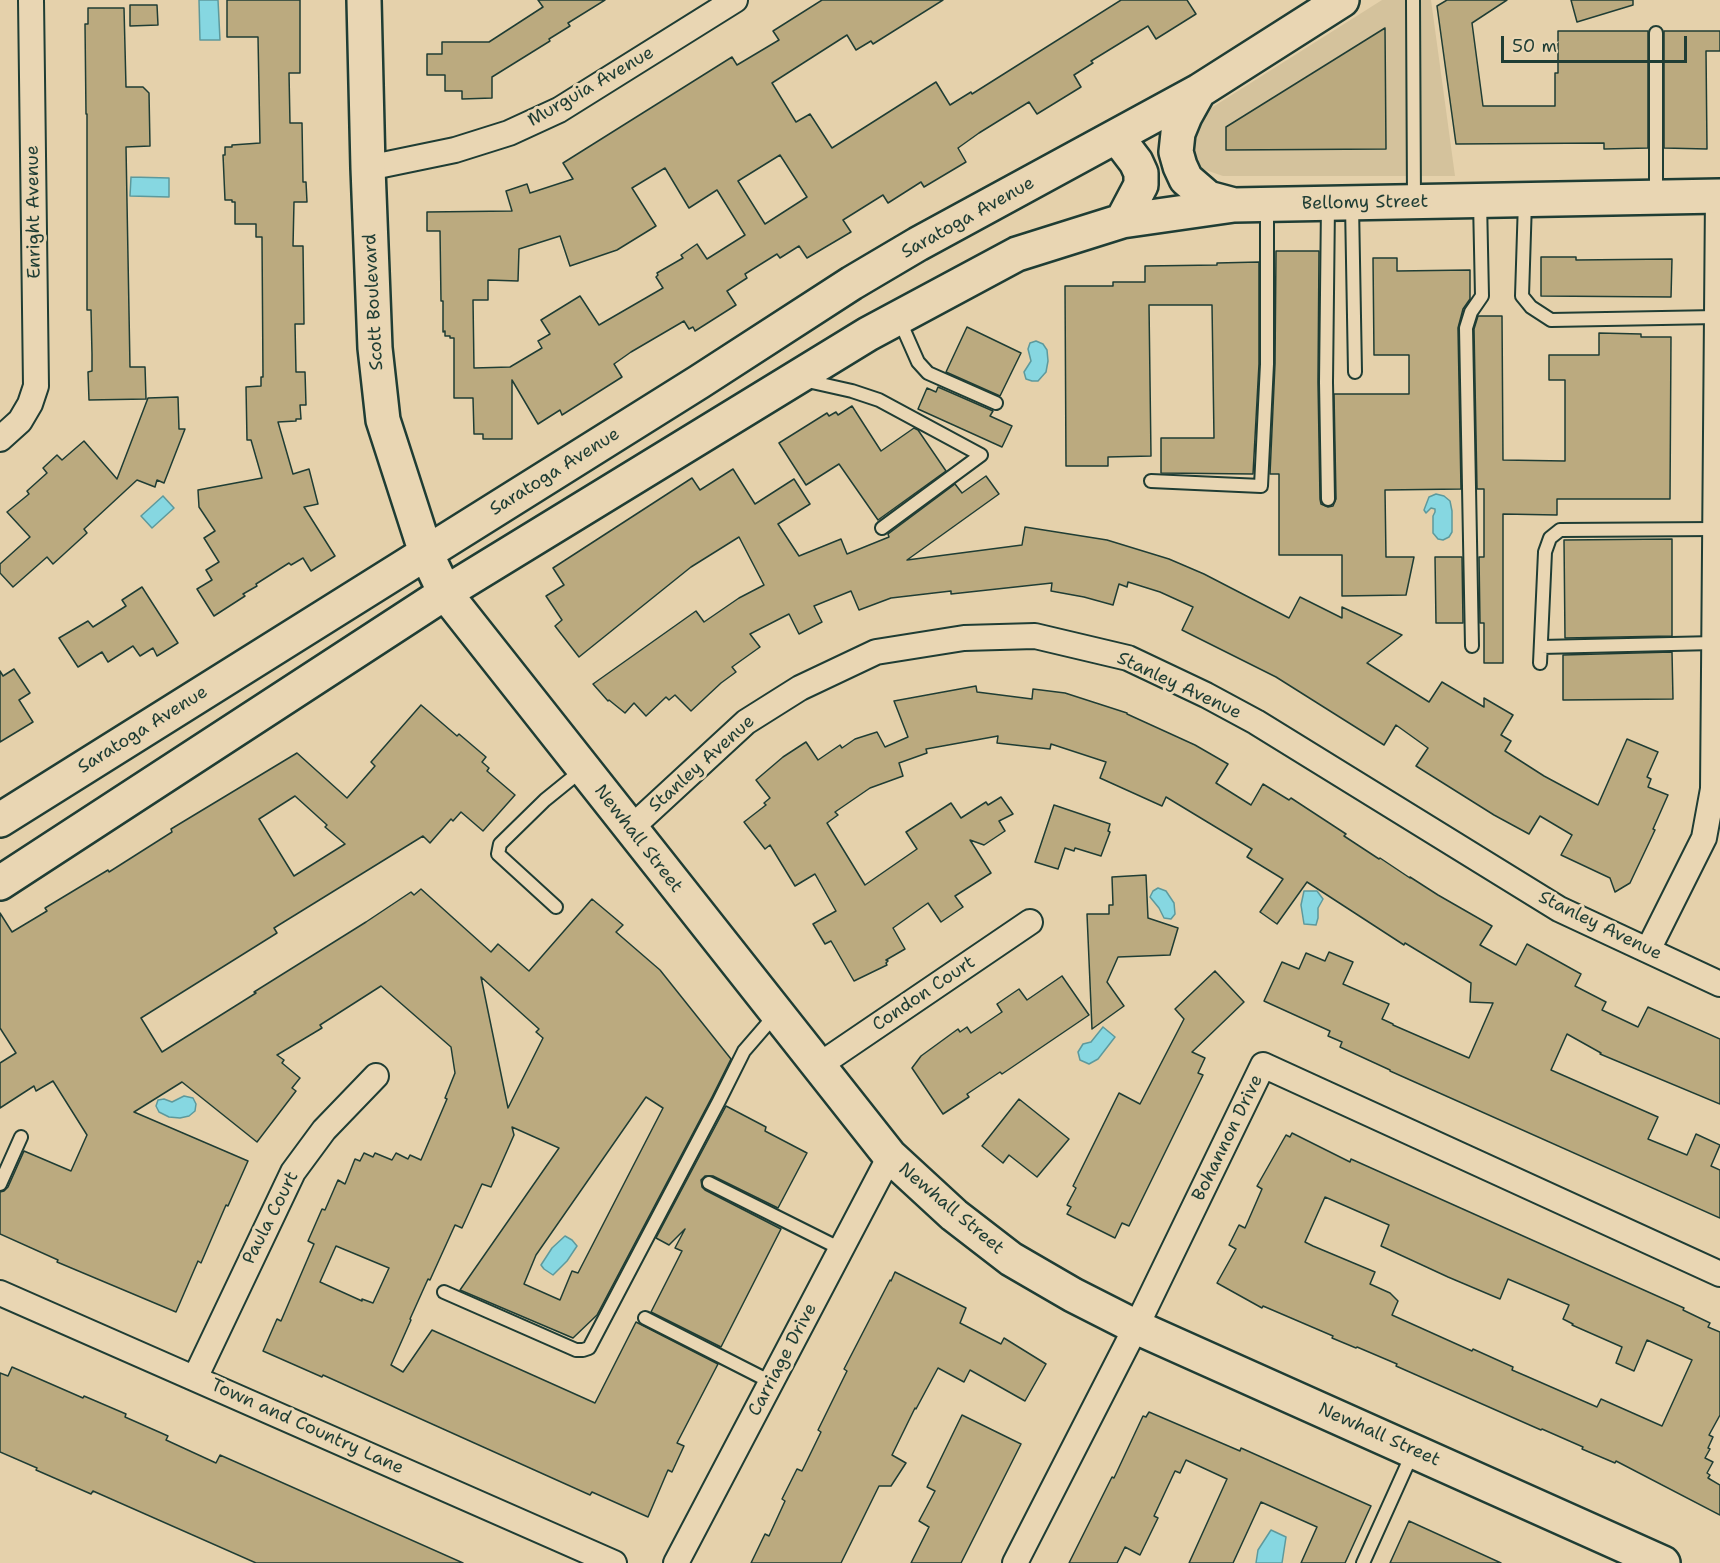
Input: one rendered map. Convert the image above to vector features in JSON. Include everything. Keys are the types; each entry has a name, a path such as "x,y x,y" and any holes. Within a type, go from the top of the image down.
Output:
{"main road":[{"name":"Scott Boulevard","path":"364,0 375,348 383,420 426,553 445,593"},
{"name":"Saratoga Avenue","path":"0,820 699,382 852,283 918,244 1199,91 1342,0"},
{"name":"Saratoga Avenue","path":"1199,91 1178,133 1176,152 1178,159 1186,178 1208,198 1234,205"},
{"path":"1117,137 1136,162 1141,173 1141,185 1122,221"},
{"name":"Bellomy Street","path":"898,318 1017,254 1122,221 1234,205 1719,196"},
{"path":"0,883 445,593 868,334 898,318"},
{"name":"Newhall Street","path":"445,593 890,1156 954,1215 1011,1259 1073,1295 1136,1327 1663,1563"}],"street":[{"name":"Enright Avenue","path":"0,439 20,421 30,404 36,386 31,0"},
{"name":"Murguia Avenue","path":"368,168 455,150 519,129 559,110 735,0"},
{"path":"1648,950 1704,838 1713,789 1719,196"},
{"name":"Stanley Avenue","path":"630,829 746,722 800,688 876,652 964,638 1035,636 1128,658 1206,695 1256,723 1559,909 1720,984"},
{"name":"Condon Court","path":"818,1066 1030,922"},
{"name":"Bohannon Drive","path":"1015,1563 1136,1327 1263,1065 1720,1274"},
{"name":"Paula Court","path":"195,1378 293,1172 324,1130 376,1076"},
{"name":"Carriage Drive","path":"676,1563 890,1156"},
{"name":"Town and Country Lane","path":"0,1293 614,1563"}],"lane":[{"path":"1413,0 1414,202"},
{"path":"1656,33 1656,197"},
{"path":"1525,199 1522,296 1531,307 1551,320 1717,317"},
{"path":"1472,646 1466,328 1471,312 1482,296 1480,200"},
{"path":"1340,203 1355,372"},
{"path":"1328,499 1326,382 1340,203"},
{"path":"1151,481 1261,486 1267,364 1267,204"},
{"path":"898,318 918,362 928,373 996,403"},
{"path":"796,378 879,400 981,455 882,528"},
{"path":"1540,663 1545,552 1550,538 1560,530 1715,529"},
{"path":"1541,647 1715,643"},
{"path":"556,907 498,854 500,844 545,800 583,770"},
{"path":"444,1292 576,1350 589,1348 744,1051 777,1013"},
{"path":"0,1184 21,1137"},
{"path":"709,1183 842,1249"},
{"path":"645,1318 771,1382"},
{"path":"1363,1563 1413,1451"}],"shaded area":[{"path":"1382,0 1431,0 1455,176 1223,176 1197,167 1185,142 1200,115"}],"water":[{"path":"199,0 218,0 220,40 200,40"},
{"path":"131,177 169,178 169,197 130,196"},
{"path":"1036,341 1043,344 1047,350 1048,361 1046,372 1038,381 1032,381 1026,379 1024,372 1031,361 1028,349 1030,343"},
{"path":"1436,494 1450,501 1452,511 1452,532 1443,540 1438,539 1433,533 1435,509 1431,508 1426,513 1424,510 1429,497"},
{"path":"163,496 174,508 152,528 141,516"},
{"path":"1158,888 1166,891 1174,903 1175,914 1171,919 1164,918 1150,897"},
{"path":"1304,891 1317,891 1323,899 1318,908 1316,925 1304,924 1301,905"},
{"path":"1103,1027 1115,1037 1098,1059 1089,1064 1080,1060 1078,1052 1083,1044 1091,1042"},
{"path":"184,1096 193,1098 196,1104 195,1111 189,1116 169,1117 159,1112 156,1106 158,1100 164,1099 172,1102"},
{"path":"565,1236 577,1246 567,1261 553,1275 541,1265 552,1248"},
{"path":"1271,1530 1286,1537 1282,1563 1256,1563 1258,1550"}],"building":[{"path":"227,0 300,0 300,73 289,73 290,123 302,123 303,182 306,182 307,202 294,202 293,246 303,246 304,324 295,324 296,372 305,372 306,405 300,405 301,419 278,422 293,474 309,469 318,504 304,507 335,556 311,571 303,558 291,565 289,563 256,584 257,586 243,594 245,596 214,616 197,589 212,580 206,570 219,562 204,538 215,531 199,507 198,490 262,478 251,440 247,440 246,387 261,386 261,377 263,377 262,237 256,237 256,224 235,224 235,202 225,200 223,155 225,155 225,147 260,143 258,37 227,37"},
{"path":"538,0 605,0 568,23 570,26 549,39 550,41 492,77 492,98 462,99 462,91 445,91 445,75 427,75 427,54 442,54 442,42 489,42 543,7"},
{"path":"822,0 943,0 873,44 871,41 856,50 847,35 772,83 796,122 810,114 832,148 936,82 950,105 971,92 972,94 1121,0 1187,0 1196,14 1156,39 1148,26 1091,61 1093,63 1074,75 1081,87 1037,114 1029,102 979,133 958,148 966,162 924,187 921,182 888,203 883,195 843,220 851,232 807,258 799,246 780,258 777,254 745,274 747,278 727,291 736,305 695,331 693,327 689,329 684,321 631,352 614,364 622,377 562,415 560,410 538,424 512,380 512,439 483,439 483,434 474,434 473,398 454,398 454,338 445,336 445,331 443,332 440,231 427,231 427,212 512,211 506,191 527,184 530,193 573,179 563,163 732,57 737,65 779,40 773,31","holes":["780,155 807,197 765,224 738,181","665,168 689,208 717,190 745,235 707,259 697,244 681,255 683,258 657,273 656,277 663,288 599,325 580,296 541,320 550,334 538,341 542,348 510,367 474,368 473,300 488,300 488,280 518,281 519,249 560,236 570,266 617,250 656,226 632,188"]},
{"path":"1447,0 1507,0 1472,23 1483,106 1555,106 1558,31 1648,31 1648,148 1604,149 1604,143 1456,144 1437,6"},
{"path":"1571,0 1633,0 1633,5 1577,22"},
{"path":"130,5 157,5 158,25 130,26"},
{"path":"88,8 124,8 126,87 143,87 149,93 150,146 126,147 130,367 145,367 146,399 89,400 88,372 92,371 92,354 91,310 87,310 85,24 88,24"},
{"path":"1385,28 1386,149 1226,150 1226,127"},
{"path":"1664,31 1720,31 1720,51 1706,51 1707,149 1664,148"},
{"path":"1276,251 1319,251 1320,499 1321,504 1328,507 1333,506 1336,499 1334,394 1409,394 1409,355 1374,355 1373,258 1397,258 1397,271 1470,270 1470,299 1463,309 1458,328 1461,489 1385,490 1386,557 1414,557 1406,595 1342,596 1342,555 1279,555 1279,474 1270,474 1275,364"},
{"path":"1541,257 1576,257 1576,260 1672,259 1671,297 1541,296"},
{"path":"1259,262 1259,364 1253,474 1161,473 1161,438 1214,438 1212,305 1149,305 1151,456 1108,457 1108,466 1066,466 1065,286 1113,286 1113,282 1145,282 1145,266"},
{"path":"1478,316 1502,316 1503,460 1565,461 1565,380 1549,380 1549,355 1599,355 1599,333 1671,337 1670,499 1557,499 1557,515 1503,514 1503,663 1484,663 1484,623 1480,623 1479,557 1484,557 1484,489 1477,489 1474,329"},
{"path":"967,327 1021,353 1000,396 946,372"},
{"path":"938,387 993,411 990,416 1012,426 1002,447 918,409 927,388 936,392"},
{"path":"178,397 179,429 185,429 164,483 157,480 155,487 137,480 84,529 87,533 53,564 47,557 13,587 0,573 0,564 30,537 7,512 29,494 27,491 47,473 43,468 57,455 62,460 84,441 117,479 148,398"},
{"path":"852,406 881,451 914,428 918,430 946,471 878,520 839,464 806,485 779,443 827,413 829,416 836,412 838,415"},
{"path":"733,469 755,504 794,479 810,504 778,524 799,556 841,539 847,554 889,537 888,534 955,484 962,493 986,476 999,494 907,560 1022,545 1025,527 1107,540 1169,559 1204,574 1289,618 1300,597 1342,618 1342,607 1402,635 1367,663 1429,702 1442,682 1484,707 1484,698 1513,715 1501,735 1511,741 1505,751 1544,776 1598,805 1627,739 1658,752 1647,777 1651,779 1648,787 1668,795 1653,829 1655,830 1630,883 1615,892 1610,878 1561,855 1572,835 1540,816 1529,834 1494,815 1416,766 1428,748 1396,725 1384,745 1276,677 1182,630 1193,607 1160,592 1128,582 1127,587 1119,584 1113,605 1051,591 1052,583 891,598 859,610 851,591 814,606 822,622 799,634 789,614 750,634 760,647 732,667 736,672 691,711 675,695 669,700 666,697 646,716 634,703 625,713 608,701 593,684 696,611 704,622 739,598 764,585 739,537 691,567 579,657 555,626 562,620 546,596 564,585 553,568 692,478 700,490"},
{"path":"1672,539 1672,636 1565,638 1564,540"},
{"path":"1435,557 1462,557 1463,623 1436,623"},
{"path":"142,587 178,643 157,656 153,648 140,656 133,646 108,662 102,652 78,667 59,638 88,621 93,627 126,606 122,600"},
{"path":"1672,652 1673,699 1563,700 1563,655"},
{"path":"14,669 30,693 19,700 33,722 0,742 0,671 3,676"},
{"path":"976,686 977,692 1032,699 1033,689 1065,693 1127,713 1195,745 1228,764 1216,783 1251,805 1263,784 1289,800 1291,798 1379,859 1492,926 1480,945 1516,965 1527,944 1581,974 1575,986 1606,1002 1602,1010 1638,1027 1648,1007 1720,1039 1720,1104 1600,1054 1567,1034 1551,1070 1658,1117 1648,1139 1687,1155 1696,1134 1720,1145 1711,1166 1720,1170 1720,1218 1390,1071 1340,1047 1342,1042 1328,1036 1330,1031 1264,1001 1282,962 1299,969 1306,953 1325,961 1329,952 1353,962 1343,984 1389,1004 1382,1019 1469,1058 1493,1003 1470,1002 1471,983 1405,943 1404,945 1307,882 1277,924 1260,912 1283,879 1247,857 1252,849 1166,797 1162,806 1100,778 1106,762 1051,744 1050,749 997,743 998,736 926,749 927,753 899,763 903,776 870,788 835,812 838,815 827,823 865,885 917,849 906,832 951,803 961,818 986,802 988,805 1001,797 1013,814 999,821 1005,831 984,845 970,840 991,873 955,896 963,907 941,922 928,903 893,928 905,949 886,960 887,965 854,981 831,941 825,944 813,924 836,911 815,874 795,886 770,845 765,849 744,822 766,805 764,803 770,798 756,780 783,757 806,742 818,760 840,745 842,748 855,739 877,732 885,747 908,737 894,701"},
{"path":"421,705 486,757 482,762 489,768 487,771 515,795 483,831 461,812 453,821 451,819 430,843 423,836 274,928 277,933 141,1018 162,1052 411,892 414,895 421,889 491,952 498,944 529,971 592,899 623,925 616,932 660,970 731,1059 712,1097 597,1315 573,1338 460,1290 559,1148 512,1127 514,1135 491,1187 482,1184 462,1228 455,1225 430,1280 428,1279 391,1365 403,1372 432,1330 595,1403 636,1322 718,1364 677,1443 684,1446 672,1472 668,1470 648,1517 592,1492 590,1495 323,1375 322,1377 263,1351 277,1319 281,1321 314,1244 308,1241 338,1180 345,1184 355,1159 360,1161 364,1153 373,1157 375,1153 392,1160 396,1153 408,1159 410,1155 421,1160 447,1099 445,1098 455,1073 451,1047 381,986 320,1025 322,1028 277,1055 284,1060 282,1063 300,1078 292,1088 296,1091 257,1142 182,1082 134,1112 248,1161 201,1263 198,1261 176,1312 57,1262 58,1260 0,1234 0,1192 8,1187 24,1151 71,1171 87,1135 53,1081 36,1091 34,1086 0,1108 0,1063 16,1053 0,1028 0,913 12,932 47,911 45,908 108,870 109,872 172,832 171,829 297,753 347,798 375,766 371,762","holes":["295,796 345,844 294,876 259,819","481,977 539,1029 536,1032 543,1038 508,1108","646,1097 663,1108 578,1273 572,1271 560,1300 524,1284 536,1255","336,1246 389,1268 373,1303 362,1299 362,1301 320,1282"]},
{"path":"1054,805 1110,824 1108,831 1110,832 1101,856 1075,848 1074,851 1065,848 1058,869 1035,862"},
{"path":"1146,875 1148,918 1178,928 1170,955 1118,957 1107,982 1124,1006 1092,1029 1087,914 1109,914 1109,905 1113,905 1112,877"},
{"path":"1215,971 1244,1002 1192,1052 1205,1058 1198,1073 1203,1075 1129,1226 1122,1223 1115,1238 1067,1214 1071,1207 1067,1205 1076,1188 1073,1186 1119,1093 1140,1104 1184,1019 1175,1009"},
{"path":"1062,976 1089,1015 1002,1074 1000,1072 967,1094 969,1097 943,1114 912,1068 921,1056 958,1029 960,1032 967,1027 971,1033 1002,1012 997,1004 1019,989 1027,1000"},
{"path":"1019,1099 1069,1139 1037,1177 1009,1155 1003,1163 982,1146"},
{"path":"726,1106 766,1127 765,1131 807,1153 778,1208 713,1176 705,1176 701,1180 705,1190 781,1229 721,1347 651,1312 682,1251 675,1248 685,1229 669,1245 656,1238"},
{"path":"1292,1133 1350,1162 1351,1159 1684,1308 1683,1310 1710,1323 1708,1327 1720,1332 1720,1415 1709,1435 1713,1437 1705,1458 1713,1462 1707,1473 1710,1475 1708,1478 1720,1485 1720,1515 1616,1461 1615,1463 1582,1449 1583,1447 1396,1366 1397,1364 1332,1338 1333,1336 1263,1306 1262,1308 1217,1283 1236,1249 1229,1245 1239,1225 1245,1228 1262,1189 1257,1186 1286,1135 1290,1137","holes":["1325,1197 1389,1225 1381,1246 1448,1277 1500,1299 1508,1279 1569,1305 1563,1319 1622,1347 1616,1363 1634,1371 1647,1340 1692,1360 1662,1426 1601,1399 1597,1407 1512,1370 1513,1367 1473,1349 1472,1351 1392,1315 1398,1301 1390,1293 1370,1284 1375,1272 1305,1242"]},
{"path":"895,1272 966,1308 960,1323 1001,1344 1004,1338 1046,1364 1025,1401 970,1370 964,1382 938,1368 892,1455 906,1463 891,1486 879,1486 841,1563 751,1563 765,1534 769,1536 785,1501 782,1499 797,1469 802,1471 821,1432 818,1430 847,1371 844,1369"},
{"path":"12,1367 126,1414 125,1417 168,1436 166,1440 216,1463 220,1455 463,1563 256,1563 93,1491 91,1494 0,1452 0,1373 8,1376"},
{"path":"1149,1412 1240,1451 1241,1448 1371,1506 1345,1563 1301,1563 1317,1527 1261,1502 1233,1563 1189,1563 1227,1479 1186,1460 1180,1473 1175,1471 1154,1516 1158,1518 1140,1555 1125,1547 1117,1563 1069,1563 1112,1477 1114,1478 1143,1416 1146,1417"},
{"path":"962,1415 1021,1444 961,1563 911,1563 929,1527 919,1521 935,1491 927,1487"},
{"path":"1409,1521 1501,1563 1390,1563"}]}
